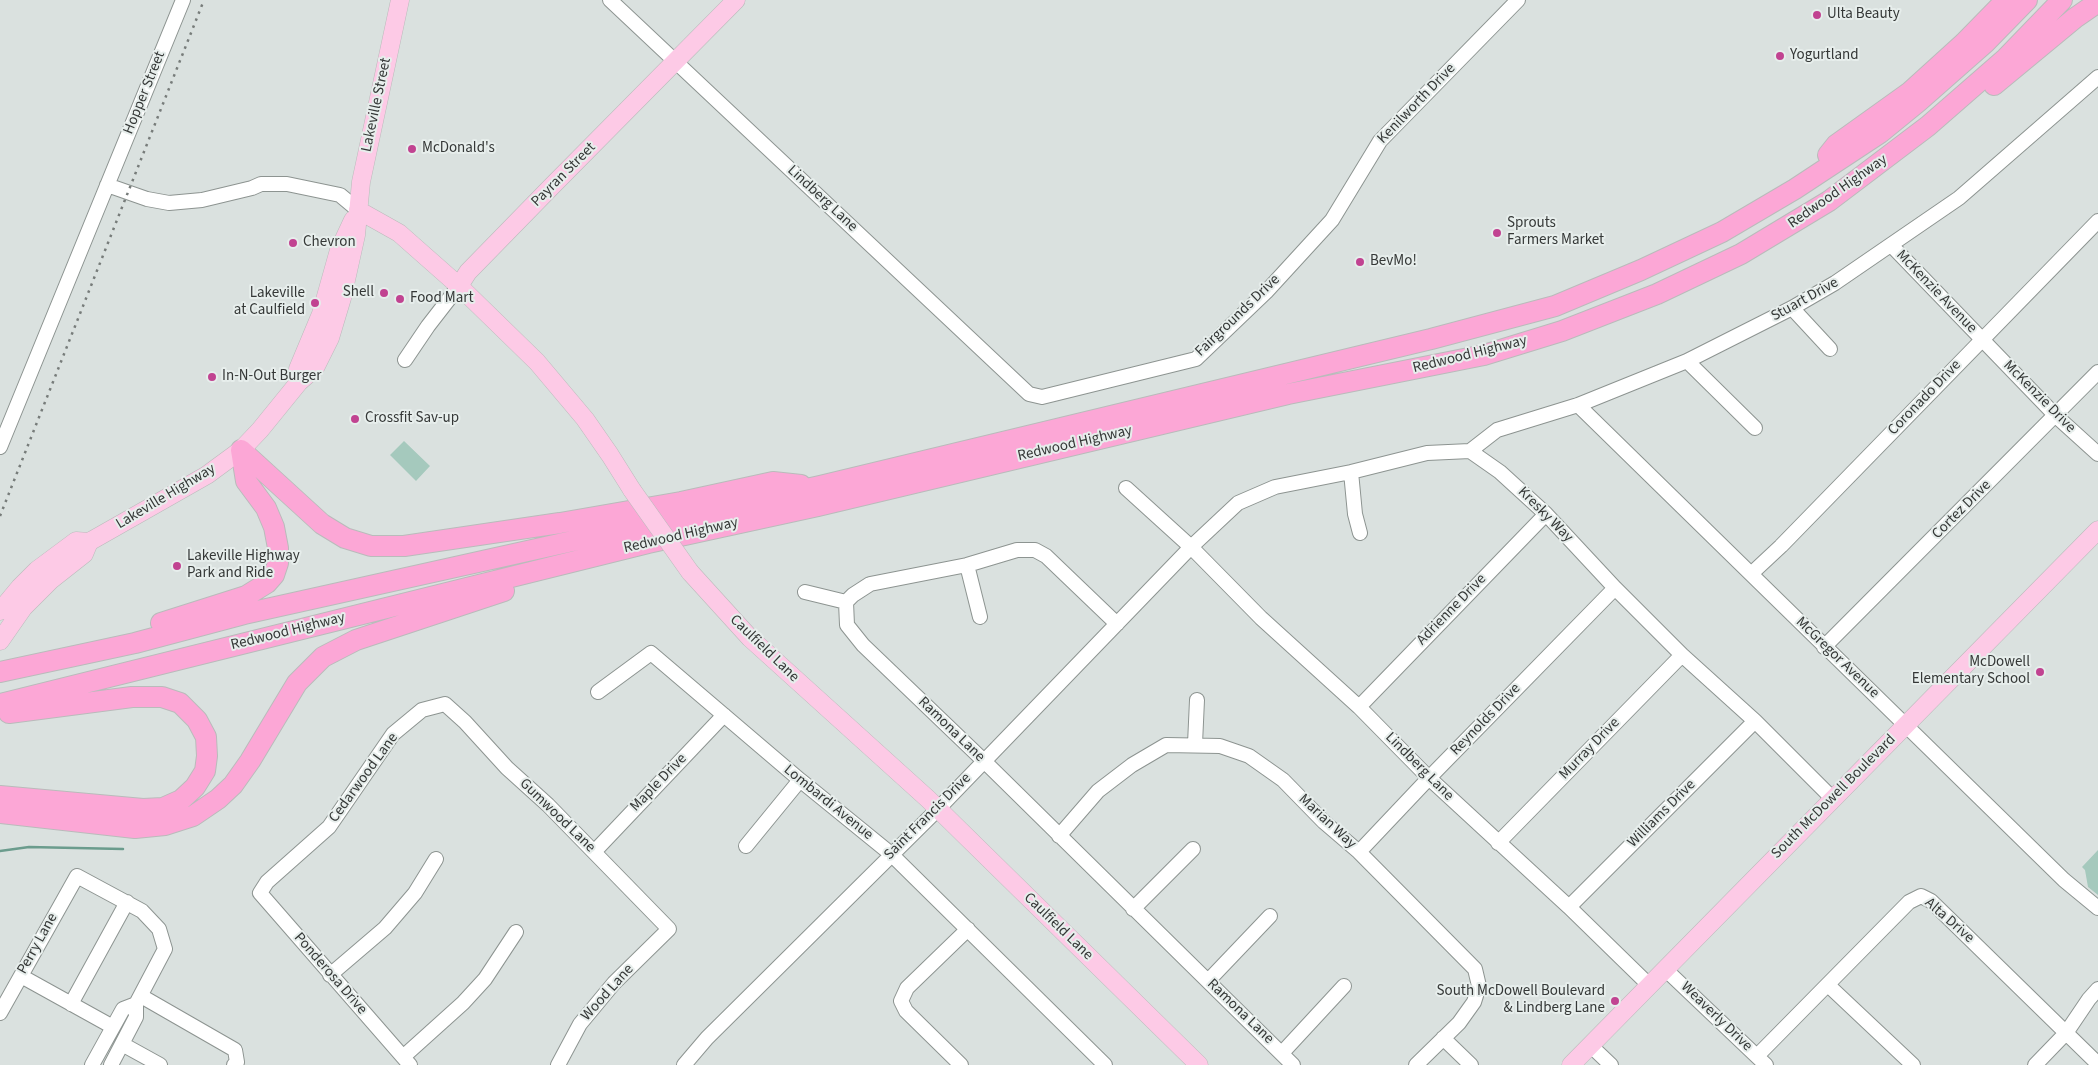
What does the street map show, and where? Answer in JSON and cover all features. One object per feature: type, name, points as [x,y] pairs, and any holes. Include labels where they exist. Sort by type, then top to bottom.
[{"type":"highway","points":[[1806,181],[1836,145],[1910,92],[1964,44],[2006,0]]},
{"type":"highway","name":"Redwood Highway","points":[[4,671],[135,642],[244,614],[820,486],[1431,339],[1555,306],[1641,270],[1722,232],[1806,181],[1880,133],[1918,102],[1985,43],[2027,0]]},
{"type":"highway","name":"Redwood Highway","points":[[1,710],[648,543],[818,506],[1288,394],[1484,355],[1562,331],[1657,294],[1741,254],[1799,221],[1857,182],[1928,126],[2006,58],[2062,0]]},
{"type":"highway","points":[[1857,182],[1873,180],[1916,149],[2075,18],[2098,2]]},
{"type":"highway","points":[[241,450],[322,524],[345,538],[372,546],[404,546],[576,520],[681,502],[773,482],[820,486]]},
{"type":"highway","points":[[4,671],[246,596],[267,583],[274,575],[278,563],[278,548],[274,526],[266,508],[246,481],[241,450]]},
{"type":"highway","points":[[0,813],[135,828],[164,826],[188,818],[210,805],[233,785],[250,761],[297,682],[312,666],[329,653],[356,640],[648,543]]},
{"type":"highway","points":[[0,796],[143,809],[163,808],[181,800],[195,787],[204,771],[208,752],[204,733],[194,716],[180,703],[162,697],[121,698],[1,710]]},
{"type":"main road","name":"Lakeville Street","points":[[241,450],[299,382],[298,369],[321,314],[344,236],[358,210],[361,182],[400,0]]},
{"type":"main road","name":"Payran Street","points":[[459,286],[468,272],[736,0]]},
{"type":"main road","name":"Caulfield Lane","points":[[358,210],[399,233],[459,286],[537,362],[562,390],[610,455],[632,490],[690,572],[750,638],[938,808],[1199,1065]]},
{"type":"main road","name":"Lakeville Highway","points":[[0,610],[20,586],[76,541],[89,542],[207,476],[241,450]]},
{"type":"main road","name":"South McDowell Boulevard","points":[[1571,1065],[2098,530]]},
{"type":"main road","name":"Lakeville Highway","points":[[0,641],[23,608],[51,580],[84,554],[89,542]]},
{"type":"street","name":"Hopper Street","points":[[0,447],[183,0]]},
{"type":"street","name":"Lindberg Lane","points":[[610,0],[1029,394],[1036,396]]},
{"type":"street","name":"Kenilworth Drive","points":[[1332,220],[1380,141],[1518,0]]},
{"type":"street","name":"Stuart Drive","points":[[1470,451],[1497,430],[1578,405],[1687,361],[1792,308],[1835,283],[1959,198],[2098,78]]},
{"type":"street","name":"Caulfield Lane","points":[[107,185],[147,199],[168,203],[202,200],[252,188],[264,193],[278,191],[313,195],[358,210]]},
{"type":"street","name":"Fairgrounds Drive","points":[[1036,396],[1052,395],[1196,359],[1266,292],[1332,220]]},
{"type":"street","name":"Coronado Drive","points":[[1751,574],[1781,546],[2098,221]]},
{"type":"street","name":"McKenzie Avenue","points":[[1891,245],[1982,339]]},
{"type":"street","name":"Payran Street","points":[[405,360],[459,286]]},
{"type":"street","points":[[1792,308],[1830,349]]},
{"type":"street","name":"McKenzie Drive","points":[[1982,339],[2056,416],[2098,454]]},
{"type":"street","points":[[1687,361],[1755,428]]},
{"type":"street","name":"Cortez Drive","points":[[1824,647],[2098,372]]},
{"type":"street","name":"McGregor Avenue","points":[[1578,405],[2064,880],[2098,908]]},
{"type":"street","points":[[1191,547],[1238,503],[1275,487],[1351,472],[1427,453],[1470,451]]},
{"type":"street","name":"Kresky Way","points":[[1470,451],[1500,472],[1546,514],[1615,588],[1682,654],[1755,721],[1832,798]]},
{"type":"street","points":[[1351,472],[1355,514],[1360,534]]},
{"type":"street","name":"Lindberg Lane","points":[[1126,488],[1191,547],[1261,618],[1359,707],[1429,778],[1569,907],[1649,985]]},
{"type":"street","name":"Adrienne Drive","points":[[1359,707],[1546,514]]},
{"type":"street","name":"Saint Francis Drive","points":[[684,1065],[707,1038],[938,808],[1191,547]]},
{"type":"street","points":[[805,592],[846,602],[870,584],[968,565],[1017,550],[1035,550],[1046,556],[1117,624]]},
{"type":"street","points":[[968,565],[980,617]]},
{"type":"street","name":"Reynolds Drive","points":[[1359,852],[1615,588]]},
{"type":"street","name":"Ramona Lane","points":[[846,602],[847,624],[863,645],[1294,1065]]},
{"type":"street","name":"Lombardi Avenue","points":[[598,692],[651,653],[800,780],[891,854],[1105,1065]]},
{"type":"street","name":"Murray Drive","points":[[1498,843],[1682,654]]},
{"type":"street","points":[[1195,744],[1197,700]]},
{"type":"street","name":"Gumwood Lane","points":[[445,704],[465,722],[507,768],[548,805],[669,929]]},
{"type":"street","name":"Cedarwood Lane","points":[[267,882],[329,828],[393,734],[422,710],[445,704]]},
{"type":"street","name":"Maple Drive","points":[[594,852],[724,715]]},
{"type":"street","name":"Williams Drive","points":[[1569,907],[1755,721]]},
{"type":"street","name":"Marian Way","points":[[1059,836],[1098,791],[1132,765],[1166,745],[1195,744],[1220,746],[1248,756],[1283,780],[1324,822],[1359,852],[1475,969],[1479,986],[1474,1002],[1459,1023],[1443,1038]]},
{"type":"street","points":[[746,846],[800,780]]},
{"type":"street","points":[[1133,909],[1193,849]]},
{"type":"street","points":[[330,975],[385,928],[416,892],[436,859]]},
{"type":"street","name":"Perry Lane","points":[[0,1013],[77,876],[127,902]]},
{"type":"street","name":"Ponderosa Drive","points":[[267,882],[260,893],[407,1061]]},
{"type":"street","name":"Alta Drive","points":[[1761,1060],[1828,984],[1909,902],[1921,896],[1931,901],[2098,1064]]},
{"type":"street","points":[[71,1004],[127,902],[142,911],[159,930],[165,949],[138,1000],[136,1017],[111,1065]]},
{"type":"street","points":[[1208,981],[1270,916]]},
{"type":"street","name":"Wood Lane","points":[[558,1065],[580,1024],[614,984],[669,929]]},
{"type":"street","points":[[961,1065],[906,1011],[901,1001],[907,988],[968,929]]},
{"type":"street","points":[[407,1061],[485,979],[516,932]]},
{"type":"street","name":"Weaverly Drive","points":[[1665,969],[1761,1060]]},
{"type":"street","points":[[21,976],[113,1027]]},
{"type":"street","points":[[1828,984],[1913,1065]]},
{"type":"street","points":[[1282,1053],[1344,986]]},
{"type":"street","points":[[2035,1065],[2066,1033],[2098,989]]},
{"type":"street","points":[[92,1065],[123,1009],[138,1000]]},
{"type":"street","points":[[138,1000],[235,1050],[236,1062],[234,1065]]},
{"type":"street","points":[[1416,1065],[1443,1038],[1471,1065]]},
{"type":"street","points":[[122,1044],[160,1065]]},
{"type":"street","points":[[1590,1045],[1610,1065]]},
{"type":"green space","points":[[404,441],[430,466],[416,481],[390,455]]},
{"type":"green space","points":[[2098,850],[2098,895],[2088,887],[2085,870],[2082,867]]},
{"type":"waterway","points":[[0,851],[29,847],[123,849]]},
{"type":"railway","points":[[0,516],[204,0]]},
{"type":"place","name":"Ulta Beauty","points":[[1817,15]]},
{"type":"place","name":"Yogurtland","points":[[1780,56]]},
{"type":"place","name":"McDonald's","points":[[412,149]]},
{"type":"place","name":"Sprouts Farmers Market","points":[[1497,233]]},
{"type":"place","name":"Chevron","points":[[293,243]]},
{"type":"place","name":"BevMo!","points":[[1360,262]]},
{"type":"place","name":"Shell","points":[[384,293]]},
{"type":"place","name":"Food Mart","points":[[400,299]]},
{"type":"place","name":"Lakeville at Caulfield","points":[[315,303]]},
{"type":"place","name":"In-N-Out Burger","points":[[212,377]]},
{"type":"place","name":"Crossfit Sav-up","points":[[355,419]]},
{"type":"place","name":"Lakeville Highway Park and Ride","points":[[177,566]]},
{"type":"place","name":"McDowell Elementary School","points":[[2040,672]]},
{"type":"place","name":"South McDowell Boulevard & Lindberg Lane","points":[[1615,1001]]}]
